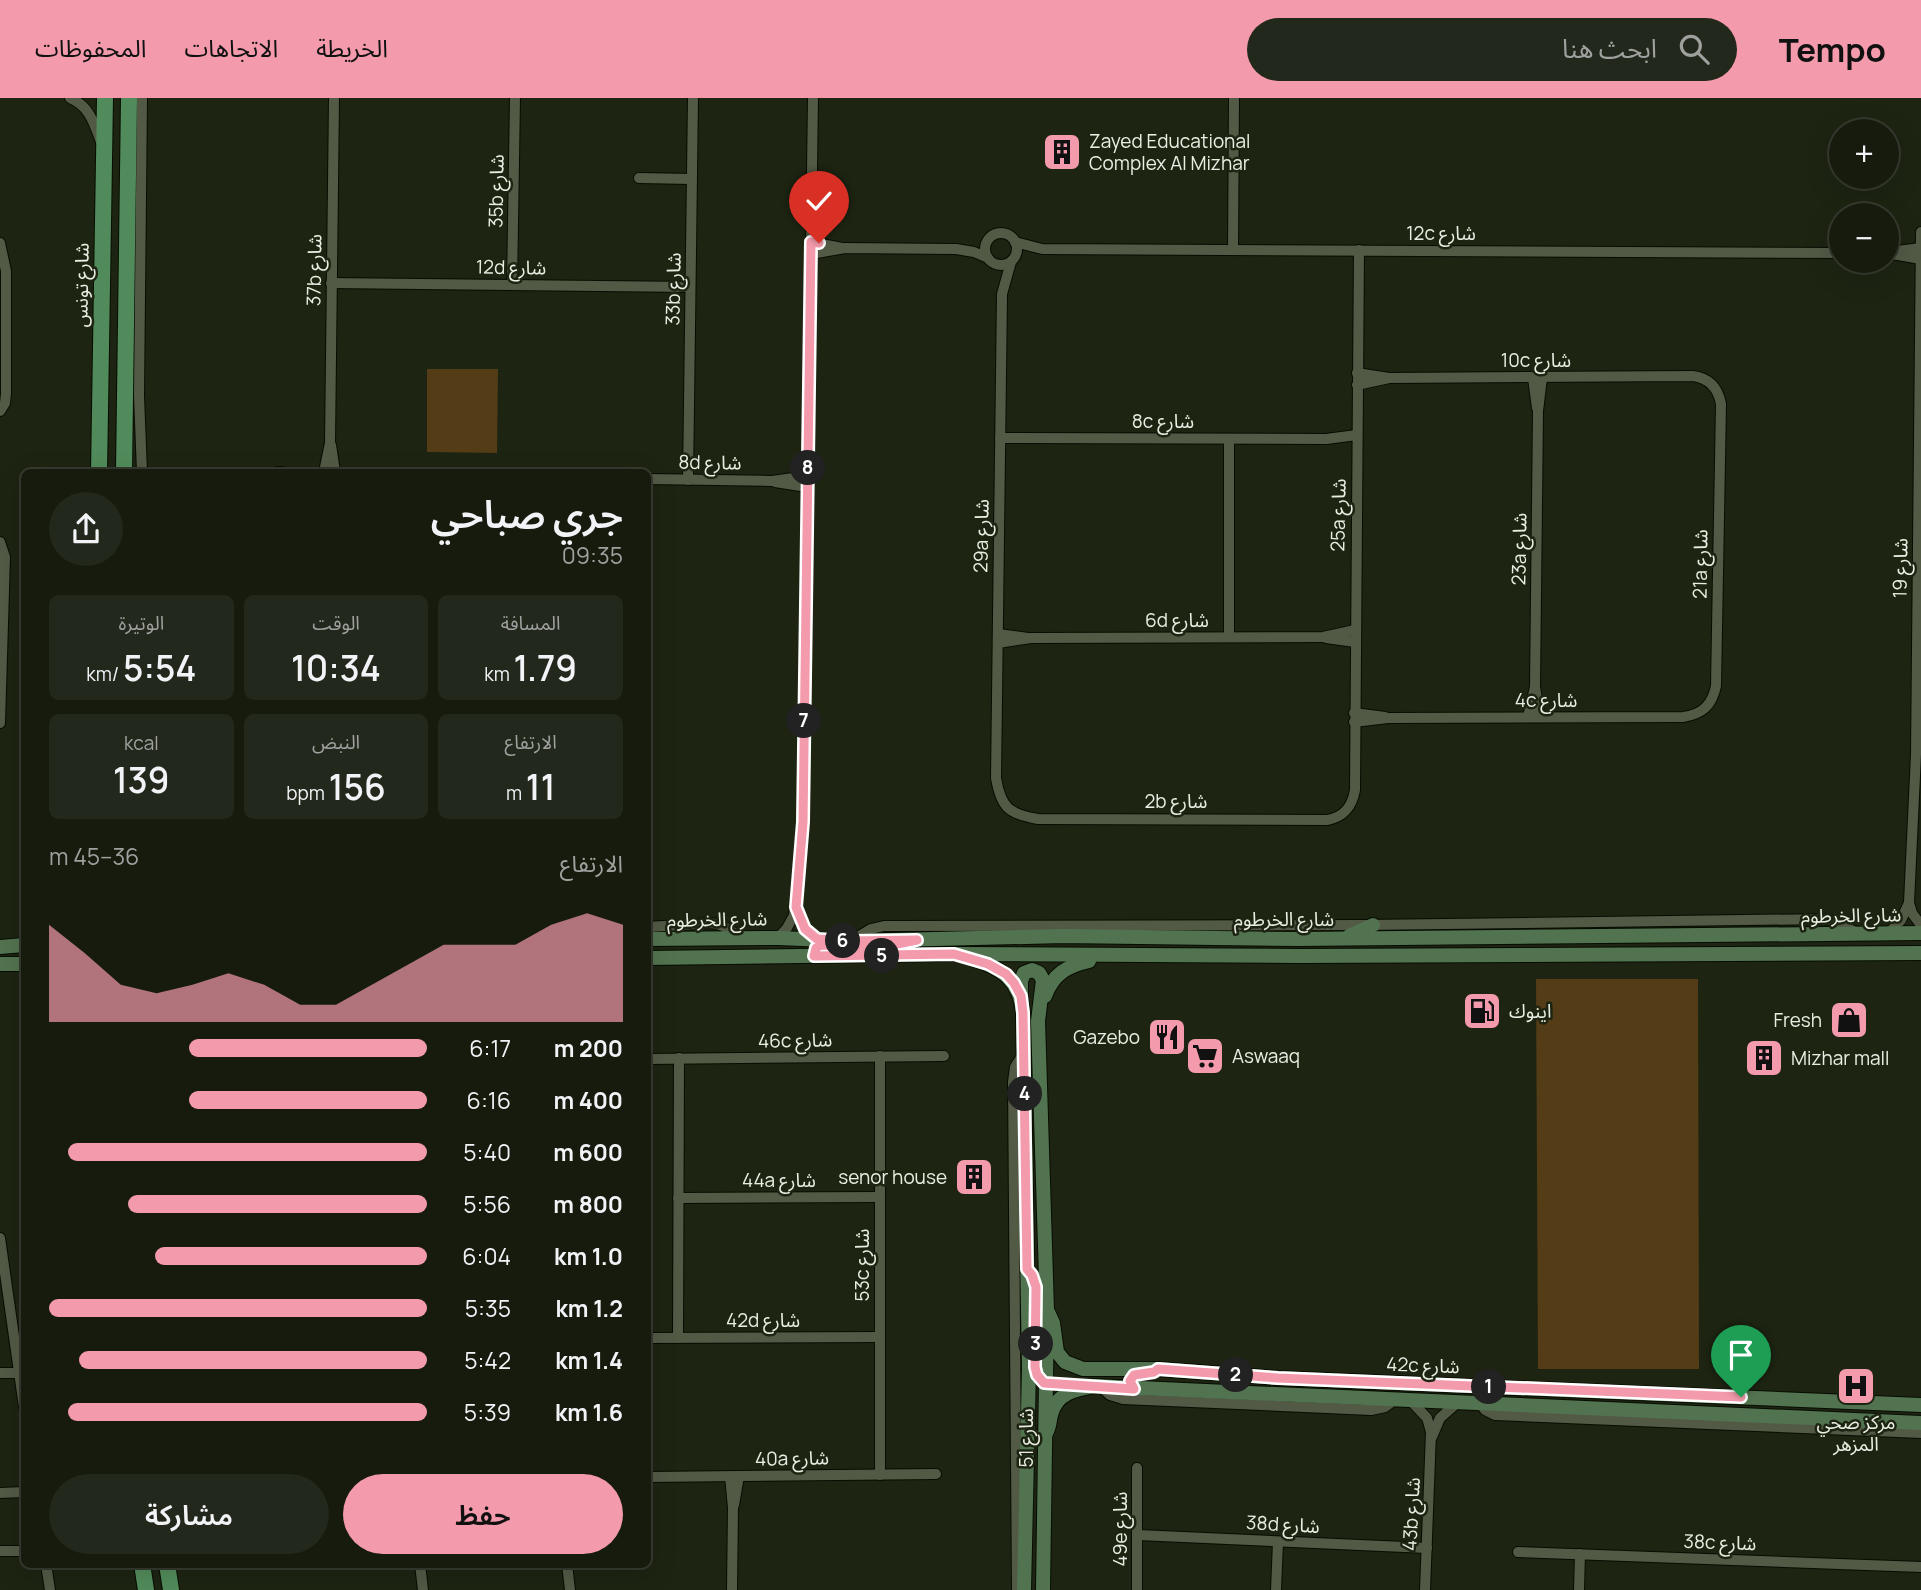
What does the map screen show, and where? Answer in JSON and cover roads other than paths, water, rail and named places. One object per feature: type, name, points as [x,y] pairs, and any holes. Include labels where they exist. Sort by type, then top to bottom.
[{"type":"main road","name":"شارع تونس","points":[[99,469],[105,98]]},
{"type":"main road","points":[[124,469],[130,98]]},
{"type":"main road","points":[[143,1568],[146,1590]]},
{"type":"main road","points":[[168,1568],[171,1590]]},
{"type":"street","points":[[70,98],[82,104],[91,115],[104,152]]},
{"type":"street","points":[[142,98],[139,396],[142,469]]},
{"type":"street","name":"37b شارع","points":[[334,98],[330,443],[334,469]]},
{"type":"street","name":"35b شارع","points":[[512,285],[515,98]]},
{"type":"street","name":"33b شارع","points":[[688,480],[693,98]]},
{"type":"street","points":[[778,938],[791,922],[796,907],[803,822],[813,98]]},
{"type":"street","points":[[1233,250],[1234,98]]},
{"type":"street","points":[[639,178],[692,179]]},
{"type":"street","name":"شارع 19","points":[[1909,903],[1916,754],[1921,232]]},
{"type":"street","points":[[811,248],[956,249],[974,252],[1002,265],[1012,260],[1017,250],[1015,242],[1009,236],[999,233],[988,241],[956,249]]},
{"type":"street","points":[[988,241],[986,249],[991,260]]},
{"type":"street","name":"12c شارع","points":[[1015,242],[1042,248],[1829,253]]},
{"type":"street","points":[[0,243],[5,262],[3,297],[6,398],[0,411]]},
{"type":"street","name":"12c شارع","points":[[1012,260],[1042,248]]},
{"type":"street","points":[[1899,251],[1921,248]]},
{"type":"street","name":"25a شارع","points":[[1338,813],[1348,809],[1355,790],[1359,250]]},
{"type":"street","points":[[1899,255],[1921,259]]},
{"type":"street","name":"29a شارع","points":[[991,260],[1002,294]]},
{"type":"street","name":"29a شارع","points":[[1005,811],[995,799],[1002,294],[1012,260]]},
{"type":"street","name":"12d شارع","points":[[331,283],[690,287]]},
{"type":"street","name":"10c شارع","points":[[1357,379],[1698,376],[1709,386]]},
{"type":"street","name":"23a شارع","points":[[1534,717],[1538,378]]},
{"type":"street","points":[[0,401],[5,384]]},
{"type":"street","name":"21a شارع","points":[[1704,711],[1716,686],[1719,415],[1709,386]]},
{"type":"street","name":"8c شارع","points":[[1000,438],[1357,440]]},
{"type":"street","points":[[1229,439],[1229,637]]},
{"type":"street","name":"37b شارع","points":[[325,469],[330,443]]},
{"type":"street","name":"8d شارع","points":[[651,479],[808,482]]},
{"type":"street","points":[[0,542],[5,557],[0,723]]},
{"type":"street","points":[[0,558],[4,575]]},
{"type":"street","name":"6d شارع","points":[[998,639],[1355,636]]},
{"type":"street","name":"4c شارع","points":[[1354,718],[1683,717],[1704,711]]},
{"type":"street","name":"2b شارع","points":[[1005,811],[1017,821],[1327,820],[1338,813]]},
{"type":"street","points":[[1909,903],[1912,913],[1921,925]]},
{"type":"street","points":[[1888,934],[1901,920],[1909,903]]},
{"type":"street","points":[[796,907],[800,922],[817,939]]},
{"type":"street","points":[[851,941],[871,929],[884,926],[1373,925],[1827,919],[1863,935]]},
{"type":"street","points":[[651,927],[712,923],[723,926],[742,938]]},
{"type":"street","points":[[1344,938],[1373,925]]},
{"type":"street","name":"شارع الخرطوم","points":[[651,939],[778,938],[851,941],[1064,936],[1298,939],[1921,933]]},
{"type":"street","points":[[1298,939],[1298,956]]},
{"type":"street","points":[[814,956],[816,948],[821,945],[877,948],[917,940]]},
{"type":"street","points":[[0,947],[21,945]]},
{"type":"street","name":"شارع الخرطوم","points":[[651,958],[954,954],[1298,956],[1921,953]]},
{"type":"street","points":[[954,954],[982,961],[1006,974],[1021,996]]},
{"type":"street","name":"شارع 51","points":[[1043,1590],[1047,1310],[1038,1021],[1049,987],[1059,973],[1071,965],[1114,956]]},
{"type":"street","points":[[0,964],[21,964]]},
{"type":"street","points":[[1021,996],[1024,973],[1032,970],[1039,973],[1043,980],[1038,1021]]},
{"type":"street","name":"شارع 51","points":[[1021,996],[1025,1051],[1029,1369],[1024,1590]]},
{"type":"street","points":[[1017,1590],[1013,1082],[1015,1068],[1025,1051]]},
{"type":"street","name":"53c شارع","points":[[880,1056],[880,1475]]},
{"type":"street","name":"46c شارع","points":[[651,1059],[944,1056]]},
{"type":"street","points":[[678,1338],[679,1058]]},
{"type":"street","name":"44a شارع","points":[[678,1198],[880,1197]]},
{"type":"street","points":[[0,1238],[21,1382]]},
{"type":"street","points":[[1027,1269],[1036,1287],[1036,1371],[1039,1379],[1047,1383],[1098,1387],[1123,1399],[1371,1410],[1381,1409],[1393,1401]]},
{"type":"street","name":"42c شارع","points":[[1047,1310],[1053,1323],[1057,1352],[1070,1365],[1083,1368],[1158,1369],[1289,1379],[1921,1405]]},
{"type":"street","name":"42d شارع","points":[[651,1338],[880,1336]]},
{"type":"street","points":[[1134,1389],[1130,1381],[1134,1375],[1158,1369]]},
{"type":"street","points":[[0,1373],[20,1373]]},
{"type":"street","name":"42c شارع","points":[[1044,1436],[1049,1430],[1057,1401],[1070,1391],[1098,1387],[1921,1423]]},
{"type":"street","name":"43b شارع","points":[[1412,1402],[1427,1418],[1431,1440],[1425,1590]]},
{"type":"street","name":"43b شارع","points":[[1431,1440],[1440,1418],[1457,1404]]},
{"type":"street","points":[[1481,1404],[1485,1410],[1495,1415],[1921,1433]]},
{"type":"street","name":"49e شارع","points":[[1137,1468],[1137,1590]]},
{"type":"street","name":"40a شارع","points":[[651,1477],[936,1474]]},
{"type":"street","points":[[732,1590],[734,1476]]},
{"type":"street","points":[[0,1493],[21,1492]]},
{"type":"street","name":"38d شارع","points":[[1138,1535],[1427,1548]]},
{"type":"street","points":[[1276,1590],[1278,1542]]},
{"type":"street","points":[[0,1551],[21,1551]]},
{"type":"street","name":"38c شارع","points":[[1518,1552],[1921,1567]]},
{"type":"street","points":[[1579,1590],[1580,1555]]},
{"type":"street","points":[[47,1568],[50,1590]]},
{"type":"street","points":[[420,1568],[423,1590]]},
{"type":"street","points":[[567,1568],[570,1590]]},
{"type":"place","name":"Zayed Educational Complex Al Mizhar","points":[[1062,152]]},
{"type":"place","name":"اينوك","points":[[1482,1011]]},
{"type":"place","name":"Fresh","points":[[1849,1020]]},
{"type":"place","name":"Gazebo","points":[[1167,1037]]},
{"type":"place","name":"Aswaaq","points":[[1205,1056]]},
{"type":"place","name":"Mizhar mall","points":[[1764,1058]]},
{"type":"place","name":"senor house","points":[[974,1177]]},
{"type":"place","name":"مركز صحي المزهر","points":[[1856,1386]]}]
